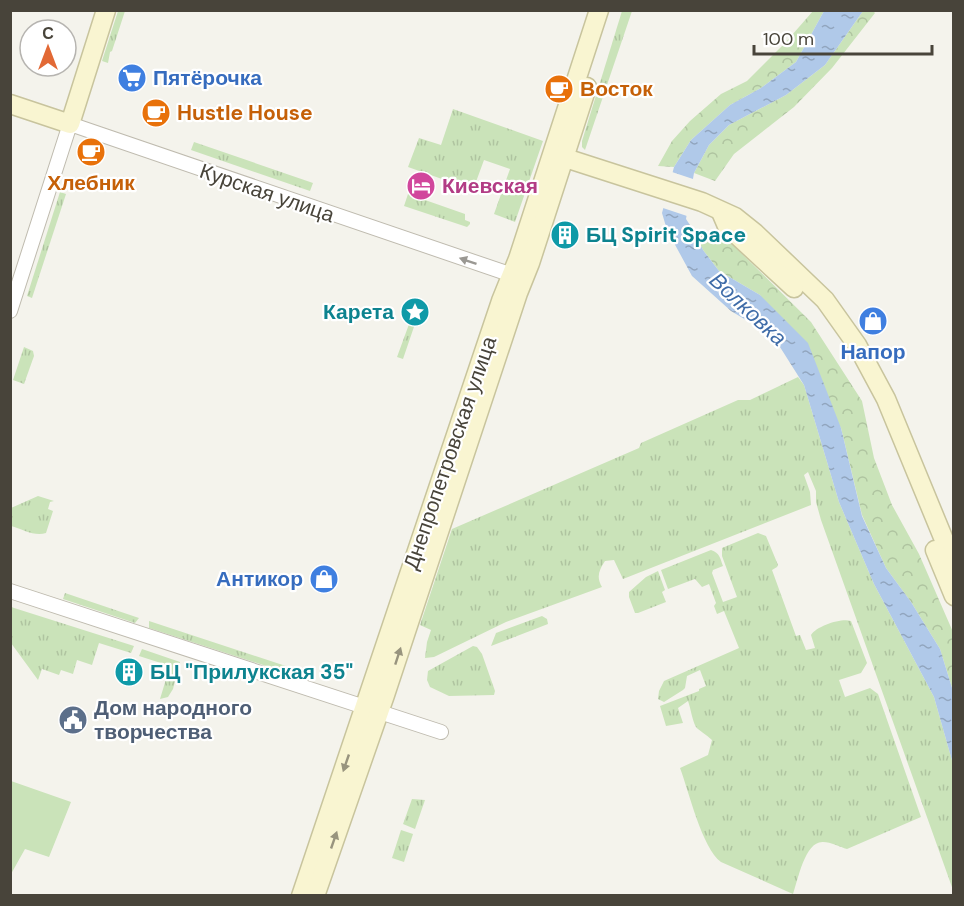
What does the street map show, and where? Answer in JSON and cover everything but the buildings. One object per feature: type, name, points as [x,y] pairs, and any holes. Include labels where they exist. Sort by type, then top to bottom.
[{"type":"main road","points":[[70,124],[106,10]]},
{"type":"main road","name":"Днепропетровская улица","points":[[559,156],[599,10]]},
{"type":"main road","name":"Днепропетровская улица","points":[[315,896],[372,710],[559,156],[611,10]]},
{"type":"main road","name":"Курская улица","points":[[10,104],[70,124]]},
{"type":"main road","points":[[559,156],[702,202],[735,217],[825,300],[846,328],[886,399],[954,564]]},
{"type":"main road","points":[[721,212],[727,226],[816,309],[851,358],[876,404],[954,596]]},
{"type":"main road","name":"Днепропетровская улица","points":[[301,896],[372,710]]},
{"type":"street","name":"Курская улица","points":[[70,124],[518,277]]},
{"type":"street","points":[[10,311],[70,124]]},
{"type":"street","points":[[10,591],[441,732]]},
{"type":"green space","points":[[118,11],[125,11],[108,63],[102,61]]},
{"type":"green space","points":[[622,11],[632,11],[585,150],[582,147],[582,141]]},
{"type":"green space","points":[[813,11],[824,11],[796,62],[761,88],[730,105],[691,140],[674,167],[658,166],[672,141],[690,121],[721,94],[747,81]]},
{"type":"green space","points":[[863,11],[875,13],[832,68],[794,107],[734,154],[715,181],[694,173],[709,145],[729,125],[786,95],[825,65]]},
{"type":"green space","points":[[453,109],[543,141],[515,222],[494,214],[510,169],[484,160],[473,190],[408,167],[419,138],[441,145]]},
{"type":"green space","points":[[194,142],[313,183],[310,191],[191,150]]},
{"type":"green space","points":[[60,192],[66,194],[32,298],[27,296]]},
{"type":"green space","points":[[408,194],[465,214],[465,220],[470,224],[467,227],[404,206]]},
{"type":"green space","points":[[694,231],[730,242],[811,322],[862,401],[874,458],[892,505],[919,554],[953,632],[953,691],[940,649],[911,602],[886,568],[862,515],[841,428],[760,295],[719,271],[703,250]]},
{"type":"green space","points":[[405,305],[428,314],[426,320],[417,318],[403,359],[397,357],[412,316],[402,312]]},
{"type":"green space","points":[[24,347],[33,351],[34,356],[24,384],[13,380]]},
{"type":"green space","points":[[798,377],[804,385],[839,502],[874,584],[934,697],[953,764],[953,890],[821,520],[816,502],[816,491],[808,472],[804,475],[810,492],[811,505],[623,579],[614,560],[605,561],[599,574],[602,587],[506,622],[434,657],[425,658],[431,630],[420,625],[452,529],[639,448],[641,443],[738,400],[750,400]]},
{"type":"green space","points":[[38,496],[54,501],[50,502],[48,509],[53,511],[46,533],[33,533],[11,526],[11,508]]},
{"type":"green space","points":[[758,533],[766,536],[778,565],[772,570],[796,636],[800,635],[806,650],[815,648],[811,635],[818,629],[836,622],[851,621],[867,663],[861,673],[839,680],[845,697],[870,688],[878,694],[921,817],[847,849],[826,842],[817,843],[811,848],[803,862],[793,894],[721,862],[714,855],[702,832],[680,768],[708,755],[712,740],[696,727],[688,701],[678,708],[683,723],[666,726],[660,706],[706,686],[700,670],[687,676],[683,690],[664,702],[658,699],[664,681],[739,648],[724,611],[717,614],[714,606],[716,603],[709,584],[702,587],[695,579],[668,589],[661,570],[711,550],[714,551],[718,554],[723,566],[713,570],[712,573],[723,602],[737,597],[722,556],[722,548]]},
{"type":"green space","points":[[658,571],[665,590],[662,592],[666,602],[635,613],[629,592],[646,577]]},
{"type":"green space","points":[[65,593],[139,618],[135,623],[63,599]]},
{"type":"green space","points":[[11,607],[134,646],[131,653],[99,643],[92,665],[77,660],[73,674],[61,670],[59,675],[42,669],[38,680],[11,643]]},
{"type":"green space","points":[[542,616],[547,619],[548,624],[491,646],[496,633]]},
{"type":"green space","points":[[149,621],[307,673],[306,679],[149,628]]},
{"type":"green space","points":[[473,646],[477,647],[482,654],[495,691],[494,695],[449,696],[430,687],[427,680],[428,671]]},
{"type":"green space","points":[[142,649],[180,662],[173,689],[168,697],[160,699],[170,666],[139,656]]},
{"type":"green space","points":[[11,781],[71,802],[49,857],[25,849],[11,874]]},
{"type":"green space","points":[[412,799],[425,800],[415,829],[403,824]]},
{"type":"green space","points":[[401,830],[413,834],[404,862],[392,858]]},
{"type":"water","name":"Волковка","points":[[824,11],[863,11],[825,65],[786,95],[729,125],[709,145],[694,173],[686,219],[703,250],[719,271],[760,295],[808,343],[841,428],[862,516],[886,568],[911,602],[940,649],[953,691],[953,764],[934,697],[874,584],[839,502],[804,385],[773,336],[731,311],[692,276],[667,230],[662,213],[674,167],[691,140],[730,105],[761,88],[796,62]]},
{"type":"pier","points":[[669,171],[696,180],[690,217],[660,207]]},
{"type":"place","name":"Пятёрочка","points":[[132,78]]},
{"type":"place","name":"Восток","points":[[559,89]]},
{"type":"place","name":"Hustle House","points":[[156,113]]},
{"type":"place","name":"Хлебник","points":[[91,152]]},
{"type":"place","name":"Киевская","points":[[421,186]]},
{"type":"place","name":"БЦ Spirit Space","points":[[565,235]]},
{"type":"place","name":"Карета","points":[[415,312]]},
{"type":"place","name":"Напор","points":[[873,321]]},
{"type":"place","name":"Антикор","points":[[324,579]]},
{"type":"place","name":"БЦ \"Прилукская 35\"","points":[[129,672]]},
{"type":"place","name":"Дом народного творчества","points":[[73,720]]}]
